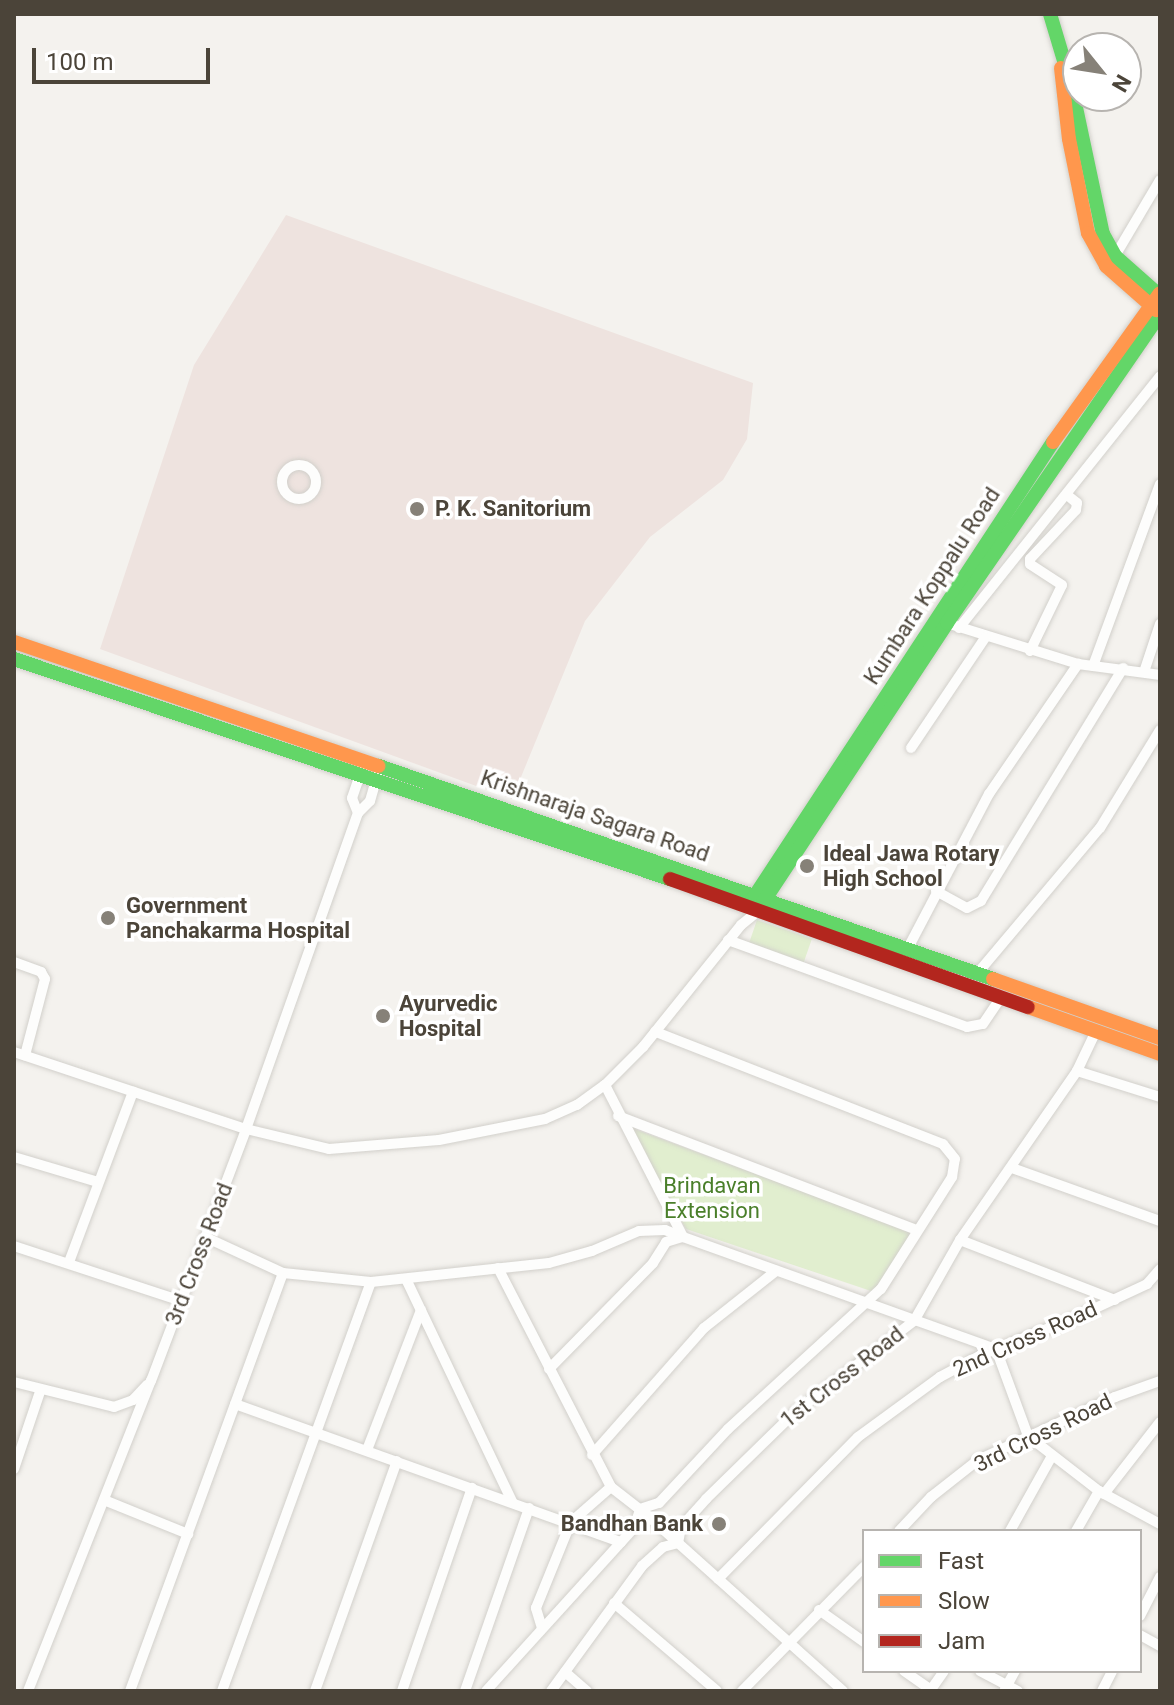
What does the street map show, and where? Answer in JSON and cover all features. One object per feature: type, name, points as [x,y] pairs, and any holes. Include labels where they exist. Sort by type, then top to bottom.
[{"type":"main road","points":[[1050,14],[1061,60],[1071,84],[1096,216],[1115,256],[1158,303]]},
{"type":"main road","points":[[1061,60],[1063,99],[1088,233],[1106,266],[1158,303]]},
{"type":"main road","name":"Kumbara Koppalu Road","points":[[757,903],[1158,303]]},
{"type":"main road","name":"Krishnaraja Sagara Road","points":[[14,642],[757,903],[1000,999],[1160,1054]]},
{"type":"main road","name":"Krishnaraja Sagara Road","points":[[14,659],[369,767],[376,781],[907,950],[1160,1038]]},
{"type":"street","points":[[1115,256],[1160,180]]},
{"type":"street","points":[[1160,376],[1067,495],[990,585],[947,623],[985,638],[1078,664],[1160,675]]},
{"type":"street","points":[[1093,666],[1160,484]]},
{"type":"street","points":[[1030,651],[1062,585],[1030,564],[1030,559],[1076,510],[1077,503],[1067,495]]},
{"type":"street","points":[[1144,672],[1160,624]]},
{"type":"street","points":[[911,748],[985,638]]},
{"type":"street","points":[[907,950],[989,794],[1078,664]]},
{"type":"street","points":[[936,891],[967,908],[977,906],[1035,817],[1123,668]]},
{"type":"street","points":[[976,975],[1100,828],[1160,730]]},
{"type":"street","name":"3rd Cross Road","points":[[358,813],[352,798],[369,767]]},
{"type":"street","name":"3rd Cross Road","points":[[28,1691],[151,1381],[246,1129],[358,813],[370,801],[376,781]]},
{"type":"street","points":[[14,962],[41,972],[45,979],[19,1054],[246,1129],[329,1149],[403,1145],[545,1119],[577,1105],[605,1085],[655,1032],[757,903]]},
{"type":"street","points":[[728,940],[967,1027],[983,1024],[1000,999]]},
{"type":"street","name":"1st Cross Road","points":[[676,1540],[686,1519],[774,1430],[910,1320],[960,1240],[1077,1071],[1096,1031]]},
{"type":"street","points":[[486,1691],[621,1542],[644,1512],[659,1503],[728,1429],[868,1305],[952,1177],[955,1159],[943,1144],[655,1032]]},
{"type":"street","points":[[1077,1071],[1160,1097]]},
{"type":"street","points":[[605,1085],[618,1116],[683,1237]]},
{"type":"street","points":[[69,1262],[133,1092]]},
{"type":"street","points":[[618,1116],[917,1230]]},
{"type":"street","points":[[14,1157],[98,1182]]},
{"type":"street","points":[[1012,1168],[1160,1221]]},
{"type":"street","points":[[205,1237],[283,1273],[371,1282],[498,1268],[578,1255],[639,1231],[665,1230],[996,1349],[1028,1436],[1101,1492],[1160,1524]]},
{"type":"street","points":[[549,1369],[653,1263],[666,1242],[683,1237]]},
{"type":"street","points":[[960,1240],[1115,1300]]},
{"type":"street","points":[[14,1246],[181,1301]]},
{"type":"street","points":[[498,1268],[611,1487],[676,1540],[787,1644],[843,1691]]},
{"type":"street","name":"2nd Cross Road","points":[[718,1579],[858,1437],[940,1377],[996,1349],[1115,1300],[1147,1284],[1160,1269]]},
{"type":"street","points":[[592,1455],[704,1328],[776,1271]]},
{"type":"street","points":[[130,1691],[283,1273]]},
{"type":"street","points":[[406,1279],[513,1503]]},
{"type":"street","points":[[222,1691],[371,1282]]},
{"type":"street","points":[[367,1450],[421,1310]]},
{"type":"street","points":[[14,1382],[114,1407],[133,1400],[151,1381]]},
{"type":"street","name":"3rd Cross Road","points":[[901,1529],[931,1497],[978,1460],[1160,1381]]},
{"type":"street","points":[[15,1464],[41,1389]]},
{"type":"street","points":[[235,1404],[621,1542]]},
{"type":"street","points":[[1077,1529],[1101,1492],[1160,1422]]},
{"type":"street","points":[[1011,1529],[1052,1456]]},
{"type":"street","points":[[315,1691],[397,1461]]},
{"type":"street","points":[[542,1628],[536,1608],[571,1522],[611,1487]]},
{"type":"street","points":[[402,1691],[472,1488]]},
{"type":"street","points":[[104,1500],[188,1534]]},
{"type":"street","points":[[465,1691],[529,1508]]},
{"type":"street","points":[[551,1691],[642,1566],[676,1540]]},
{"type":"street","points":[[742,1691],[862,1569]]},
{"type":"street","points":[[1142,1612],[1160,1577]]},
{"type":"street","points":[[853,1578],[862,1585]]},
{"type":"street","points":[[614,1603],[717,1691]]},
{"type":"street","points":[[819,1610],[862,1641]]},
{"type":"street","points":[[1142,1636],[1160,1646]]},
{"type":"street","points":[[565,1672],[587,1691]]},
{"type":"street","points":[[907,1673],[930,1690],[943,1673]]},
{"type":"street","points":[[983,1673],[1006,1688],[1018,1691]]},
{"type":"street","points":[[1102,1691],[1111,1673]]},
{"type":"shaded area","name":"P. K. Sanitorium","points":[[286,215],[753,383],[747,439],[723,480],[650,537],[585,621],[512,799],[100,649],[194,365]]},
{"type":"green space","points":[[757,920],[812,939],[803,965],[748,946]]},
{"type":"green space","name":"Brindavan Extension","points":[[629,1127],[913,1232],[874,1292],[686,1229]]},
{"type":"traffic: fast","points":[[1050,14],[1071,84],[1103,234],[1115,256],[1160,296]]},
{"type":"traffic: fast","points":[[762,904],[947,623],[1160,314]]},
{"type":"traffic: fast","points":[[752,900],[1053,442]]},
{"type":"traffic: fast","points":[[14,659],[670,879]]},
{"type":"traffic: fast","points":[[379,766],[993,979]]},
{"type":"traffic: slow","points":[[1061,68],[1069,139],[1088,233],[1106,266],[1156,310]]},
{"type":"traffic: slow","points":[[1053,442],[1160,293]]},
{"type":"traffic: slow","points":[[14,642],[379,766]]},
{"type":"traffic: slow","points":[[993,979],[1160,1038]]},
{"type":"traffic: slow","points":[[1028,1007],[1160,1054]]},
{"type":"traffic: jam","points":[[670,879],[1028,1007]]},
{"type":"place","name":"P. K. Sanitorium","points":[[417,509]]},
{"type":"place","name":"Ideal Jawa Rotary High School","points":[[807,866]]},
{"type":"place","name":"Government Panchakarma Hospital","points":[[108,918]]},
{"type":"place","name":"Ayurvedic Hospital","points":[[383,1016]]},
{"type":"place","name":"Bandhan Bank","points":[[719,1524]]}]
